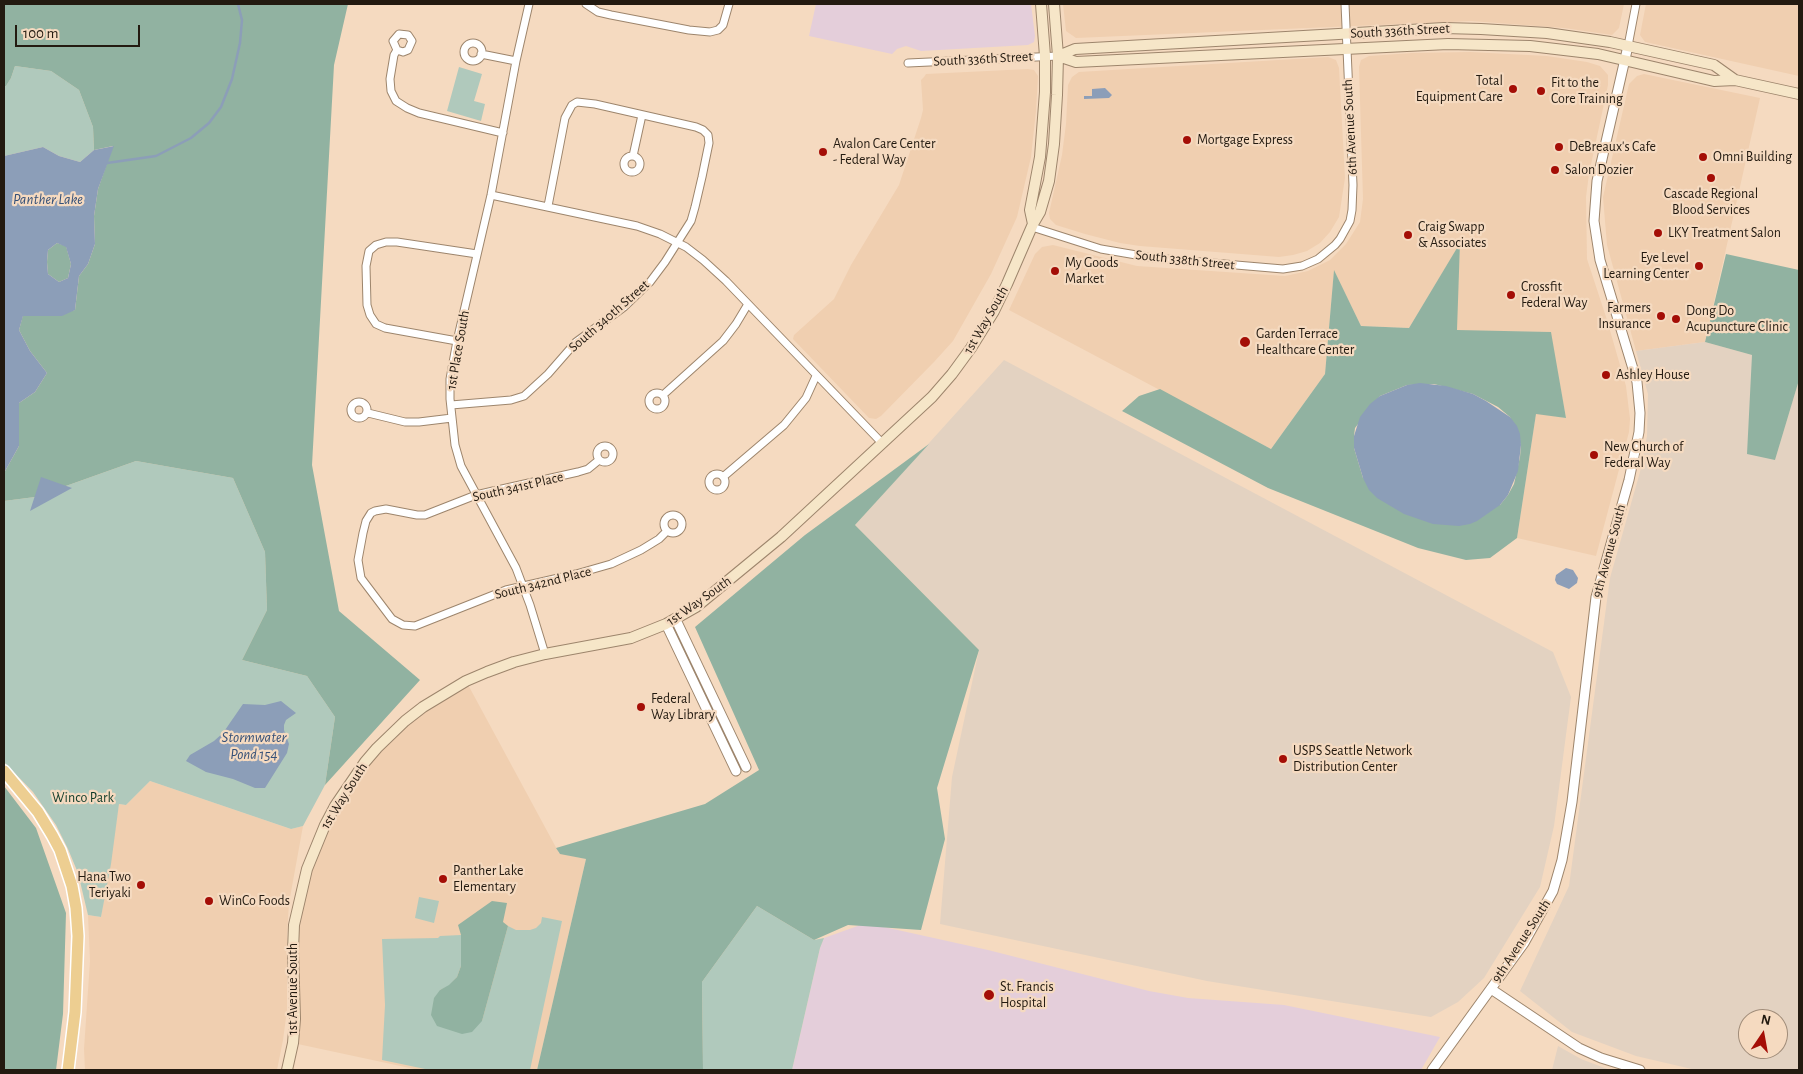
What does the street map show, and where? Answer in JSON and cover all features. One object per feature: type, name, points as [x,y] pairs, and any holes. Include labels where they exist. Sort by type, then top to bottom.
[{"type":"main road","name":"1st Way South","points":[[1032,226],[1030,210],[1040,157],[1045,92],[1045,56],[1041,4]]},
{"type":"main road","name":"1st Way South","points":[[297,907],[311,856],[325,825],[351,782],[377,748],[405,720],[450,690],[487,672],[514,662],[544,654],[631,638],[671,622],[724,585],[781,537],[932,397],[952,374],[994,311],[1040,212],[1052,166],[1057,94],[1058,56],[1054,4]]},
{"type":"main road","name":"South 336th Street","points":[[1058,56],[1075,49],[1444,28],[1481,28],[1547,33],[1628,46],[1714,65],[1735,80]]},
{"type":"main road","name":"South 336th Street","points":[[1058,56],[1076,62],[1347,48],[1496,44],[1573,50],[1714,81],[1735,80],[1799,94]]},
{"type":"main road","points":[[4,771],[38,812],[52,835],[60,850],[72,886],[78,936],[75,1012],[70,1069]]},
{"type":"main road","name":"1st Avenue South","points":[[287,1070],[296,1019],[293,951],[297,907]]},
{"type":"street","name":"1st Place South","points":[[529,4],[516,61],[491,195],[450,379],[452,418],[457,456],[476,496],[508,552],[523,586],[544,654]]},
{"type":"street","points":[[586,4],[605,14],[706,32],[719,29],[724,22],[729,4]]},
{"type":"street","name":"6th Avenue South","points":[[1335,245],[1345,231],[1352,210],[1353,186],[1345,4]]},
{"type":"street","name":"9th Avenue South","points":[[1432,1070],[1524,943],[1553,892],[1562,860],[1572,802],[1596,597],[1638,441],[1640,412],[1637,382],[1600,260],[1594,221],[1597,181],[1636,4]]},
{"type":"street","points":[[396,50],[390,79],[391,91],[396,101],[406,108],[420,113],[503,133]]},
{"type":"street","points":[[481,54],[516,61]]},
{"type":"street","name":"South 336th Street","points":[[908,63],[1058,56]]},
{"type":"street","points":[[548,206],[565,118],[572,105],[577,102],[642,115],[633,156]]},
{"type":"street","name":"South 340th Street","points":[[451,405],[511,400],[530,392],[576,342],[624,307],[657,274],[691,221],[696,207],[709,143],[708,135],[696,126],[642,115]]},
{"type":"street","points":[[491,195],[637,226],[677,242],[703,260],[748,304],[882,443]]},
{"type":"street","name":"South 338th Street","points":[[1032,226],[1084,244],[1124,254],[1182,261],[1283,269],[1311,263],[1335,245]]},
{"type":"street","points":[[457,341],[385,328],[376,324],[370,315],[367,304],[366,266],[369,251],[376,244],[397,242],[477,254]]},
{"type":"street","points":[[663,395],[723,341],[748,304]]},
{"type":"street","points":[[723,477],[784,425],[806,398],[816,376]]},
{"type":"street","points":[[368,413],[405,422],[452,418]]},
{"type":"street","name":"South 341st Place","points":[[369,591],[361,578],[358,567],[363,533],[366,521],[371,513],[380,509],[386,509],[425,515],[476,496],[588,469],[599,460]]},
{"type":"street","name":"South 342nd Place","points":[[369,591],[392,619],[400,624],[410,626],[424,623],[506,590],[612,564],[651,544],[667,531]]},
{"type":"street","points":[[671,622],[746,767]]},
{"type":"street","points":[[671,622],[736,771]]},
{"type":"street","points":[[1491,988],[1579,1048],[1601,1058],[1640,1070]]},
{"type":"shaded area","points":[[816,4],[1031,4],[1035,36],[1034,42],[1028,45],[921,51],[906,46],[897,49],[892,54],[809,36]]},
{"type":"shaded area","points":[[1063,4],[1624,4],[1619,28],[1612,35],[1564,28],[1471,21],[1076,38],[1066,31]]},
{"type":"shaded area","points":[[1646,4],[1799,4],[1799,76],[1645,42],[1640,35]]},
{"type":"shaded area","points":[[1470,52],[1547,56],[1587,62],[1600,66],[1608,75],[1608,85],[1586,197],[1587,259],[1626,386],[1630,419],[1629,432],[1596,556],[1517,538],[1536,413],[1566,418],[1550,332],[1456,331],[1460,244],[1409,328],[1361,326],[1334,271],[1325,374],[1271,449],[1009,310],[1035,254],[1042,247],[1053,245],[1137,266],[1285,276],[1308,271],[1330,260],[1346,244],[1360,222],[1363,199],[1359,67],[1361,60],[1369,56]]},
{"type":"shaded area","points":[[1328,57],[1336,60],[1339,68],[1345,178],[1339,217],[1330,232],[1320,243],[1307,251],[1279,257],[1140,246],[1085,234],[1056,225],[1050,219],[1049,213],[1062,155],[1068,85],[1072,77],[1079,72]]},
{"type":"shaded area","points":[[1034,70],[1038,76],[1036,111],[1031,157],[1017,217],[991,274],[953,341],[881,416],[876,419],[869,418],[793,339],[794,335],[834,299],[851,265],[899,185],[923,110],[921,80],[926,74]]},
{"type":"shaded area","points":[[1644,74],[1760,98],[1705,342],[1636,351],[1607,245],[1603,197],[1629,84],[1637,76]]},
{"type":"shaded area","points":[[1705,342],[1752,355],[1775,460],[1799,380],[1799,1070],[1696,1070],[1636,1056],[1572,1032],[1520,991],[1569,886],[1610,578],[1640,472],[1647,436],[1648,394],[1636,351]]},
{"type":"shaded area","name":"USPS Seattle Network Distribution Center","points":[[1004,360],[1553,652],[1571,697],[1554,826],[1540,887],[1484,978],[1458,1002],[1431,1017],[1207,981],[940,924],[952,777],[979,650],[855,525]]},
{"type":"shaded area","name":"Panther Lake Elementary","points":[[466,681],[559,853],[586,859],[537,1070],[419,1070],[293,1043],[294,925],[325,825],[391,734]]},
{"type":"shaded area","points":[[150,781],[291,829],[303,826],[289,903],[287,1010],[277,1070],[85,1070],[84,1049],[90,961],[88,915],[101,917],[119,804],[126,805]]},
{"type":"shaded area","name":"St. Francis Hospital","points":[[866,923],[988,950],[1149,991],[1188,998],[1284,1005],[1440,1037],[1421,1070],[792,1070],[820,948],[824,938]]},
{"type":"shaded area","points":[[1558,1046],[1581,1059],[1610,1070],[1552,1070]]},
{"type":"green space","points":[[4,4],[348,4],[334,65],[312,465],[339,611],[420,680],[325,785],[335,717],[307,676],[242,660],[267,610],[265,552],[233,478],[136,461],[35,497],[4,501],[4,473],[19,446],[19,403],[35,392],[47,373],[30,351],[19,330],[23,315],[37,316],[75,310],[79,276],[88,264],[95,244],[94,216],[98,189],[113,146],[94,150],[93,127],[79,90],[51,71],[15,66],[11,78],[6,86],[4,86]]},
{"type":"green space","points":[[15,66],[51,71],[79,90],[93,127],[94,150],[80,162],[59,156],[43,147],[4,156],[4,86],[6,86],[11,78]]},
{"type":"green space","points":[[459,67],[482,74],[474,101],[485,104],[481,121],[447,111]]},
{"type":"green space","points":[[57,243],[66,246],[71,264],[68,278],[59,282],[48,274],[47,262],[48,250]]},
{"type":"green space","points":[[1460,243],[1457,330],[1551,332],[1566,418],[1536,414],[1517,538],[1490,558],[1466,560],[1418,548],[1268,488],[1122,411],[1139,396],[1160,389],[1271,449],[1325,374],[1334,270],[1361,326],[1409,328]],"holes":[[[1434,384],[1473,394],[1498,407],[1510,417],[1521,445],[1514,484],[1500,505],[1363,478],[1354,448],[1355,428],[1380,396],[1407,385]]]},
{"type":"green space","points":[[1726,254],[1799,270],[1799,380],[1775,460],[1747,454],[1752,355],[1705,342]]},
{"type":"green space","points":[[929,444],[855,525],[979,650],[937,788],[945,839],[921,930],[848,925],[814,940],[757,906],[702,982],[703,1070],[537,1070],[586,859],[560,854],[556,848],[705,804],[759,770],[695,627],[805,535]]},
{"type":"green space","name":"Winco Park","points":[[136,461],[233,478],[265,552],[267,610],[242,660],[307,676],[335,717],[325,785],[303,826],[291,829],[150,781],[126,805],[119,804],[111,864],[101,917],[88,915],[78,873],[56,825],[33,792],[4,762],[4,501],[35,497]]},
{"type":"green space","points":[[4,786],[36,828],[66,913],[63,1014],[56,1070],[4,1070]]},
{"type":"green space","points":[[419,897],[439,901],[434,923],[415,918]]},
{"type":"green space","points":[[492,901],[507,903],[503,922],[508,926],[482,1021],[472,1032],[462,1034],[437,1026],[431,1015],[434,998],[440,990],[457,977],[461,966],[461,935],[458,925]]},
{"type":"green space","points":[[757,906],[814,940],[824,938],[820,948],[792,1070],[703,1070],[702,982]]},
{"type":"green space","points":[[542,917],[562,921],[530,1070],[430,1070],[382,1060],[385,1005],[382,939],[438,938],[440,936],[461,935],[461,966],[457,977],[449,986],[440,990],[482,1021],[508,926],[516,930],[530,930],[536,928],[541,923]]},
{"type":"water","points":[[1105,88],[1112,95],[1109,98],[1084,99],[1084,96],[1092,96],[1092,89]]},
{"type":"water","name":"Panther Lake","points":[[114,146],[98,189],[94,216],[95,244],[88,264],[79,276],[75,310],[62,316],[23,316],[19,330],[30,351],[47,373],[35,392],[19,403],[19,446],[4,473],[4,156],[43,147],[59,156],[80,162],[94,150]],"holes":[[[57,243],[66,247],[71,264],[68,278],[59,282],[48,274],[48,250]]]},
{"type":"water","points":[[1420,383],[1446,386],[1473,394],[1510,417],[1520,434],[1521,445],[1518,471],[1508,495],[1500,505],[1470,524],[1459,526],[1433,524],[1404,514],[1377,498],[1369,490],[1363,478],[1354,448],[1354,436],[1360,417],[1370,404],[1380,396],[1407,385]]},
{"type":"water","points":[[41,477],[72,488],[30,511]]},
{"type":"water","points":[[1566,568],[1573,570],[1578,578],[1577,583],[1569,589],[1557,584],[1555,580],[1556,575]]},
{"type":"water","name":"Stormwater Pond 154","points":[[281,701],[296,713],[286,720],[284,725],[289,744],[287,753],[265,788],[255,788],[233,779],[206,772],[186,761],[190,755],[214,741],[223,733],[243,704],[265,705]]},
{"type":"waterway","points":[[107,163],[156,156],[191,138],[209,123],[221,107],[232,79],[240,43],[242,20],[238,4]]},
{"type":"place","name":"Total Equipment Care","points":[[1513,89]]},
{"type":"place","name":"Fit to the Core Training","points":[[1541,91]]},
{"type":"place","name":"Mortgage Express","points":[[1187,140]]},
{"type":"place","name":"DeBreaux's Cafe","points":[[1559,147]]},
{"type":"place","name":"Avalon Care Center - Federal Way","points":[[823,152]]},
{"type":"place","name":"Omni Building","points":[[1703,157]]},
{"type":"place","name":"Salon Dozier","points":[[1555,170]]},
{"type":"place","name":"Cascade Regional Blood Services","points":[[1711,178]]},
{"type":"place","name":"LKY Treatment Salon","points":[[1658,233]]},
{"type":"place","name":"Craig Swapp & Associates","points":[[1408,235]]},
{"type":"place","name":"Eye Level Learning Center","points":[[1699,266]]},
{"type":"place","name":"My Goods Market","points":[[1055,271]]},
{"type":"place","name":"Crossfit Federal Way","points":[[1511,295]]},
{"type":"place","name":"Farmers Insurance","points":[[1661,316]]},
{"type":"place","name":"Dong Do Acupuncture Clinic","points":[[1676,319]]},
{"type":"place","name":"Garden Terrace Healthcare Center","points":[[1245,342]]},
{"type":"place","name":"Ashley House","points":[[1606,375]]},
{"type":"place","name":"New Church of Federal Way","points":[[1594,455]]},
{"type":"place","name":"Federal Way Library","points":[[641,707]]},
{"type":"place","name":"USPS Seattle Network Distribution Center","points":[[1283,759]]},
{"type":"place","name":"Panther Lake Elementary","points":[[443,879]]},
{"type":"place","name":"Hana Two Teriyaki","points":[[141,885]]},
{"type":"place","name":"WinCo Foods","points":[[209,901]]},
{"type":"place","name":"St. Francis Hospital","points":[[989,995]]}]
